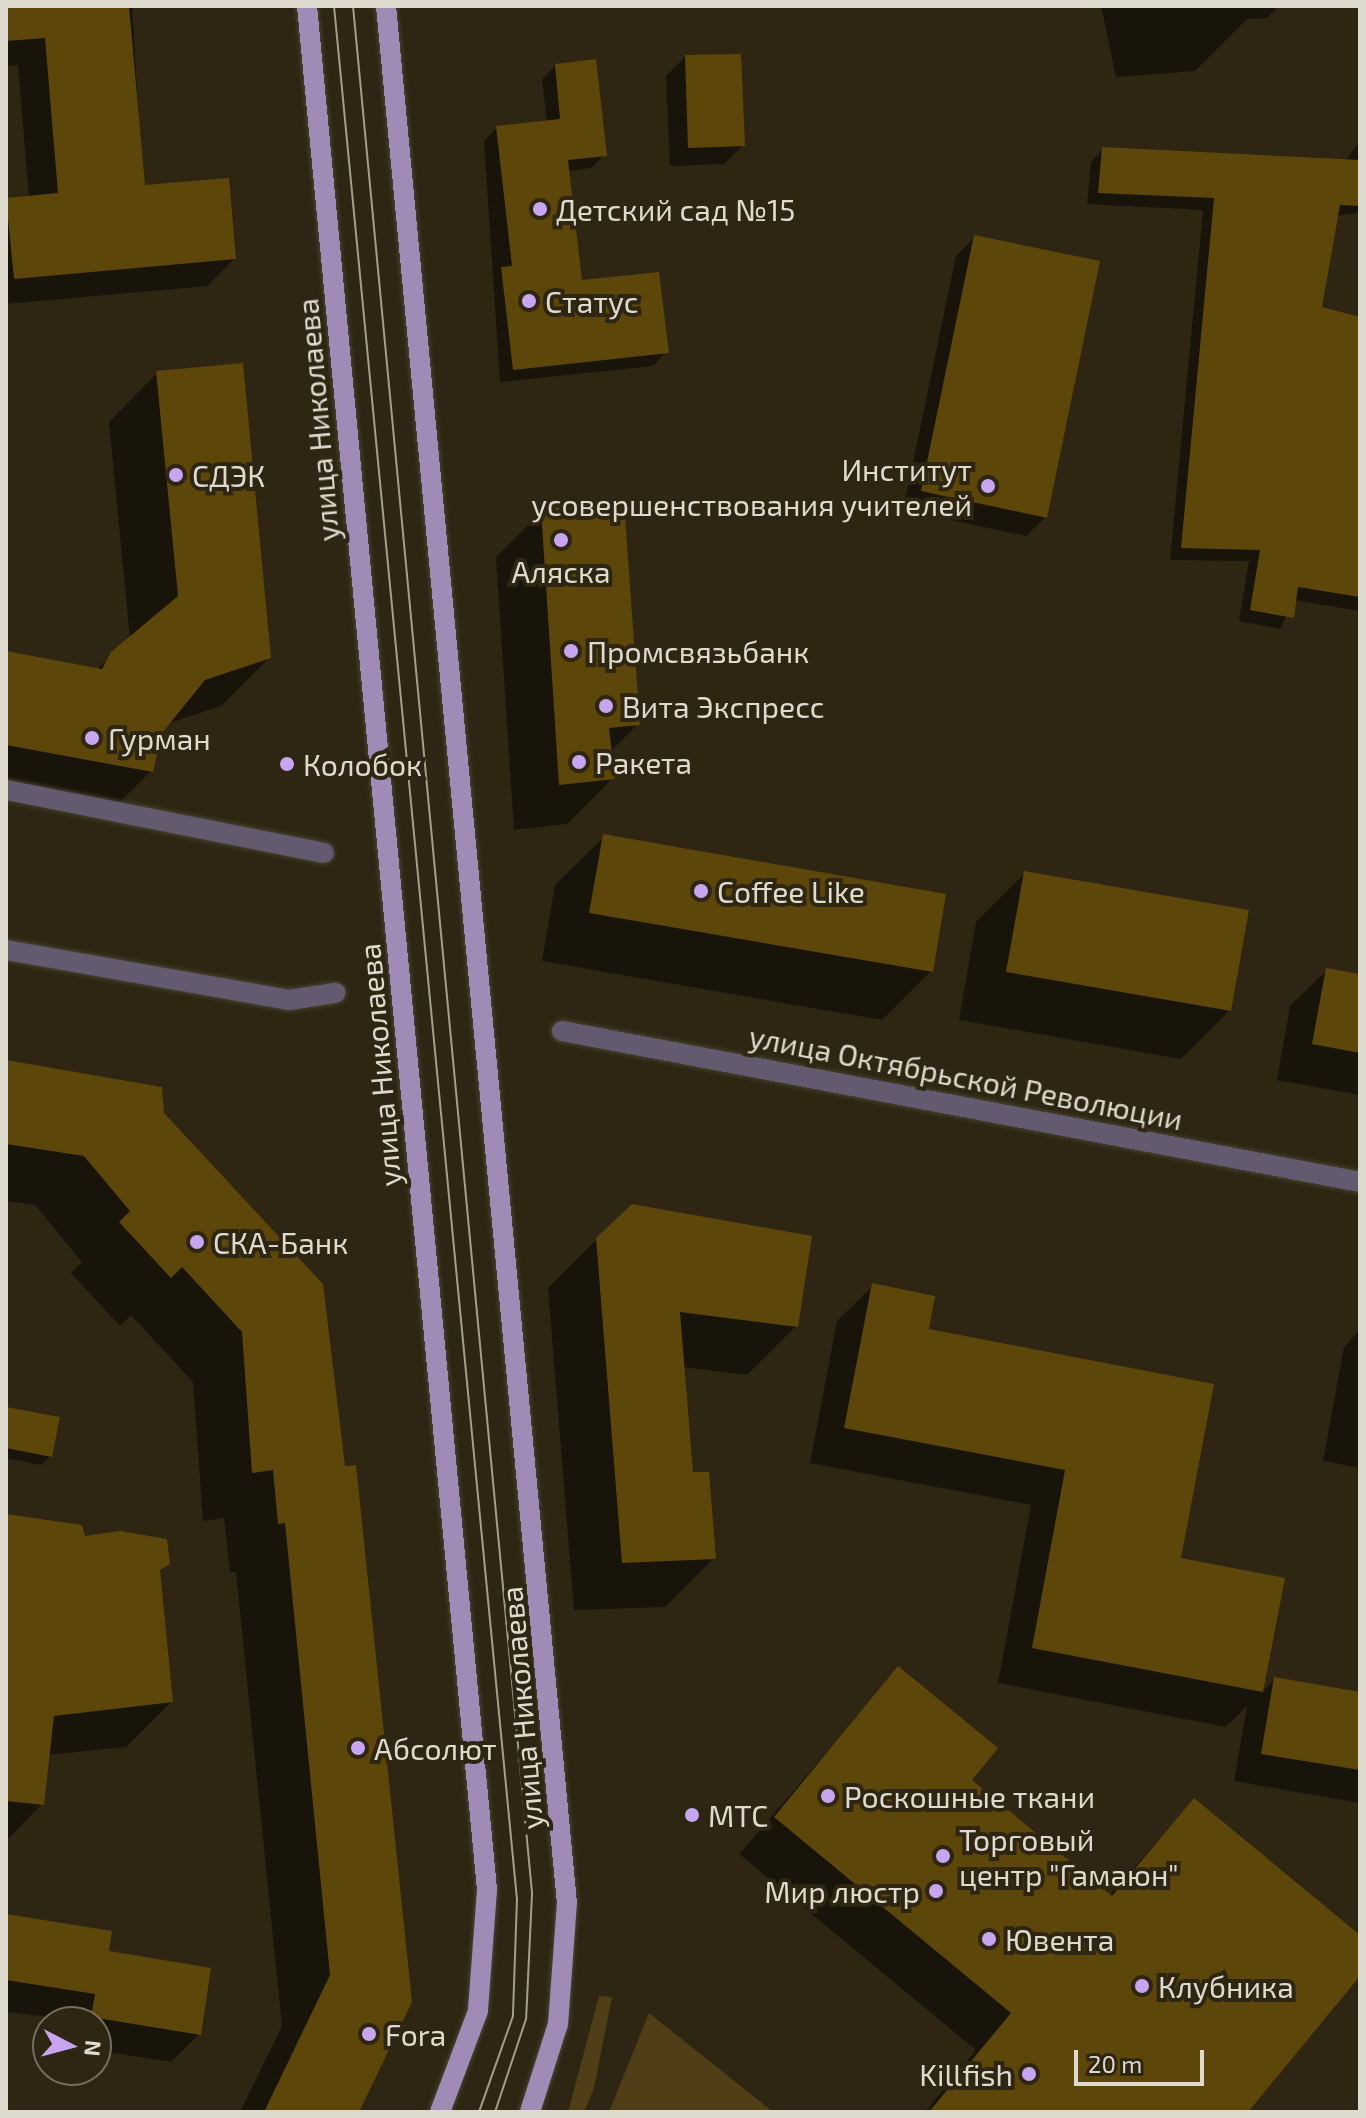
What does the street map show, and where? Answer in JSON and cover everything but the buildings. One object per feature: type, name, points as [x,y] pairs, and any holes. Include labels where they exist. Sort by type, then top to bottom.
[{"type":"main road","name":"улица Николаева","points":[[307,6],[487,1890],[478,2011],[440,2112]]},
{"type":"main road","name":"улица Николаева","points":[[386,6],[567,1902],[558,2024],[530,2112]]},
{"type":"street","points":[[6,790],[324,853]]},
{"type":"street","points":[[6,950],[289,1000],[335,993]]},
{"type":"street","name":"улица Октябрьской Революции","points":[[562,1031],[1360,1182]]},
{"type":"shaded area","points":[[599,1996],[612,1997],[594,2088],[584,2112],[568,2112]]},
{"type":"shaded area","points":[[649,2013],[773,2112],[609,2112]]},
{"type":"tram line","points":[[334,6],[517,1899],[513,2016],[479,2112]]},
{"type":"tram line","points":[[353,6],[532,1894],[526,2019],[495,2112]]},
{"type":"place","name":"Детский сад №15","points":[[540,209]]},
{"type":"place","name":"Статус","points":[[529,301]]},
{"type":"place","name":"СДЭК","points":[[176,475]]},
{"type":"place","name":"Институт усовершенствования учителей","points":[[988,486]]},
{"type":"place","name":"Аляска","points":[[561,540]]},
{"type":"place","name":"Промсвязьбанк","points":[[571,651]]},
{"type":"place","name":"Вита Экспресс","points":[[606,706]]},
{"type":"place","name":"Гурман","points":[[92,738]]},
{"type":"place","name":"Ракета","points":[[579,762]]},
{"type":"place","name":"Колобок","points":[[287,764]]},
{"type":"place","name":"Coffee Like","points":[[701,891]]},
{"type":"place","name":"СКА-Банк","points":[[197,1242]]},
{"type":"place","name":"Абсолют","points":[[358,1748]]},
{"type":"place","name":"Роскошные ткани","points":[[828,1796]]},
{"type":"place","name":"МТС","points":[[692,1815]]},
{"type":"place","name":"Торговый центр \"Гамаюн\"","points":[[943,1856]]},
{"type":"place","name":"Мир люстр","points":[[936,1891]]},
{"type":"place","name":"Ювента","points":[[989,1939]]},
{"type":"place","name":"Клубника","points":[[1142,1986]]},
{"type":"place","name":"Fora","points":[[369,2034]]},
{"type":"place","name":"Killfish","points":[[1029,2074]]}]
